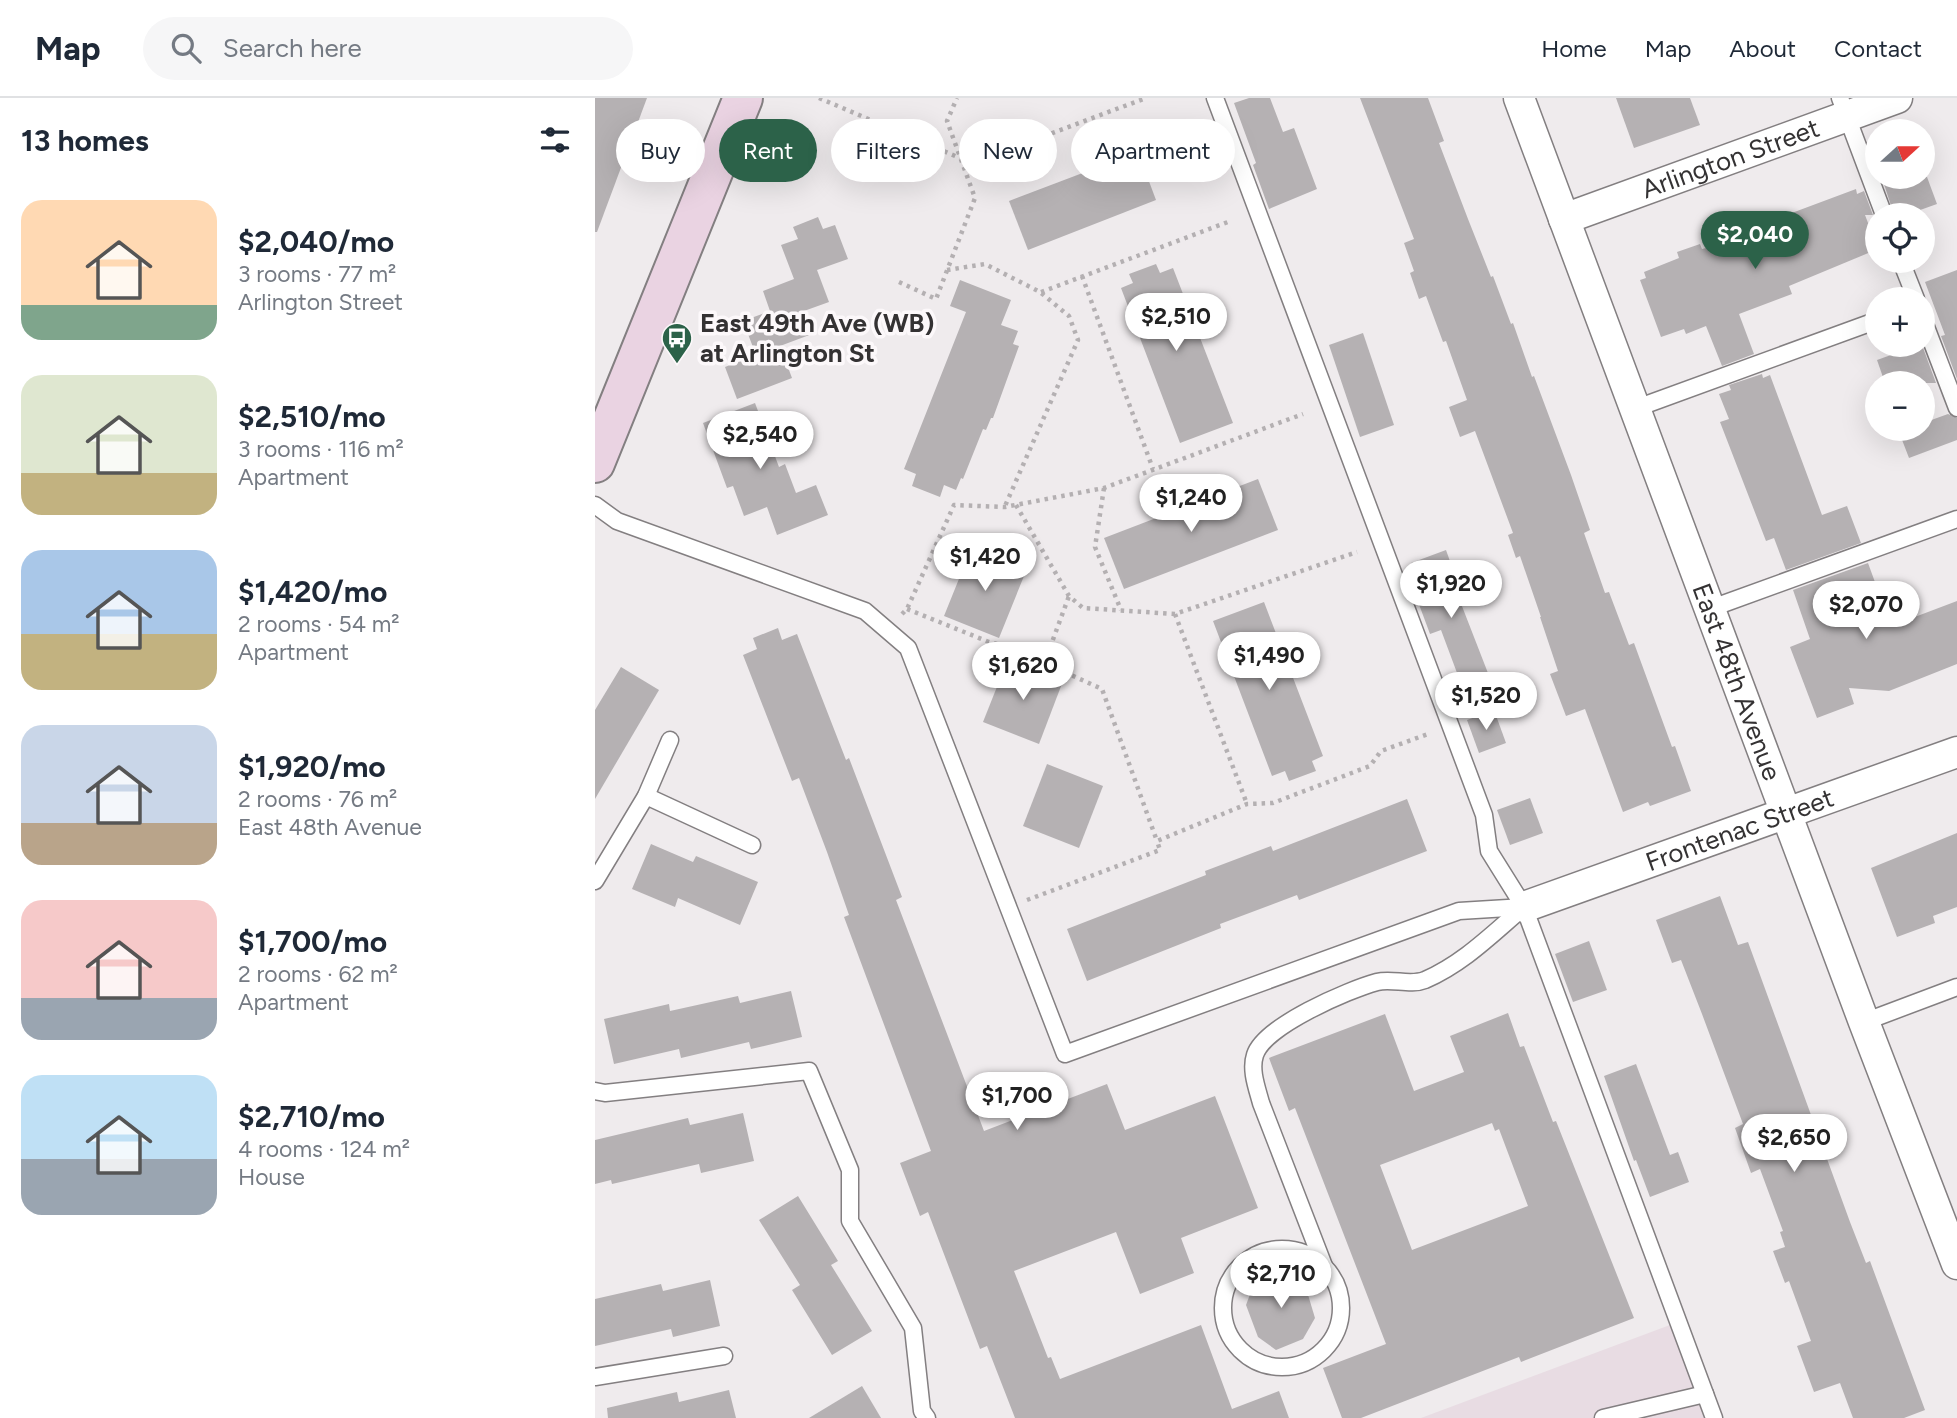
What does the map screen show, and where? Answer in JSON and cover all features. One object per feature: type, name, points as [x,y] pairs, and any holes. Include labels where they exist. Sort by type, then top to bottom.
[{"type":"street","points":[[595,463],[743,98]]},
{"type":"street","name":"East 48th Avenue","points":[[1518,98],[1957,1264]]},
{"type":"street","name":"Arlington Street","points":[[1564,219],[1843,107],[1897,98]]},
{"type":"street","name":"Frontenac Street","points":[[1524,907],[1957,752]]},
{"type":"lane","points":[[1215,98],[1485,815],[1489,851],[1524,907],[1714,1418]]},
{"type":"lane","points":[[1843,107],[1879,203]]},
{"type":"lane","points":[[1634,409],[1865,325]]},
{"type":"lane","points":[[1935,350],[1957,408]]},
{"type":"lane","points":[[595,505],[617,521],[865,611],[908,648],[1065,1054],[1459,911],[1524,907]]},
{"type":"lane","points":[[1709,609],[1957,519]]},
{"type":"lane","points":[[595,881],[646,796],[670,740]]},
{"type":"lane","points":[[646,796],[752,845]]},
{"type":"lane","points":[[1324,1266],[1307,1254],[1288,1249],[1267,1251],[1249,1259],[1234,1273],[1225,1291],[1223,1311],[1227,1331],[1238,1348],[1252,1360],[1270,1367],[1289,1368],[1308,1363],[1323,1352],[1335,1337],[1341,1318],[1341,1299],[1335,1281],[1324,1266],[1261,1103],[1254,1080],[1255,1055],[1270,1034],[1310,1009],[1378,981],[1421,981],[1465,959],[1524,907]]},
{"type":"lane","points":[[1864,1022],[1957,987]]},
{"type":"lane","points":[[595,1091],[605,1093],[809,1071],[851,1170],[850,1221],[913,1328],[922,1411],[927,1418]]},
{"type":"lane","points":[[595,1377],[724,1356]]},
{"type":"lane","points":[[1603,1418],[1705,1394]]},
{"type":"path","points":[[819,98],[959,157]]},
{"type":"path","points":[[957,98],[947,121],[959,153]]},
{"type":"path","points":[[1057,131],[1146,98]]},
{"type":"path","points":[[899,282],[936,299],[975,198],[970,182]]},
{"type":"path","points":[[1040,292],[1228,222]]},
{"type":"path","points":[[947,270],[985,264],[1040,292],[1069,316],[1078,340],[1005,506]]},
{"type":"path","points":[[1083,276],[1153,469]]},
{"type":"path","points":[[886,629],[907,609],[954,505],[1016,505],[1104,488],[1303,414]]},
{"type":"path","points":[[1104,488],[1095,547],[1121,610]]},
{"type":"path","points":[[1016,505],[1069,596],[1083,607],[1175,614],[1357,552]]},
{"type":"path","points":[[1044,664],[1069,596]]},
{"type":"path","points":[[907,609],[989,642],[1009,647],[1103,689],[1157,841],[1160,850],[1008,907]]},
{"type":"path","points":[[1175,614],[1247,804]]},
{"type":"path","points":[[1157,841],[1247,804],[1273,803],[1370,766],[1381,751],[1428,733]]},
{"type":"shaded area","points":[[1678,1322],[1714,1418],[1421,1418]]},
{"type":"building","points":[[595,98],[647,98],[639,119],[616,119],[616,181],[595,232]]},
{"type":"building","points":[[1249,98],[1270,98],[1283,132],[1294,128],[1317,189],[1269,209],[1234,103]]},
{"type":"building","points":[[1360,98],[1428,98],[1444,141],[1439,143],[1491,277],[1493,276],[1511,324],[1513,323],[1571,475],[1590,530],[1584,533],[1605,593],[1609,592],[1629,645],[1634,643],[1691,791],[1650,806],[1648,802],[1623,812],[1585,709],[1566,716],[1550,674],[1558,671],[1541,617],[1520,556],[1516,558],[1508,535],[1513,533],[1475,431],[1460,437],[1449,407],[1467,400],[1446,341],[1443,342],[1426,296],[1419,299],[1410,273],[1414,271],[1404,243],[1414,239]]},
{"type":"building","points":[[1616,98],[1690,98],[1700,125],[1634,148]]},
{"type":"building","points":[[1071,177],[1071,182],[1149,182],[1156,200],[1028,250],[1009,201]]},
{"type":"building","points":[[1856,189],[1857,194],[1864,191],[1868,203],[1865,203],[1865,254],[1789,286],[1792,294],[1739,314],[1754,354],[1722,366],[1706,326],[1686,334],[1684,329],[1661,337],[1640,280],[1646,278],[1644,272],[1679,258],[1677,252],[1700,244],[1702,249],[1706,248],[1782,220],[1781,217]]},
{"type":"building","points":[[1886,189],[1931,189],[1937,204],[1935,203],[1890,203]]},
{"type":"building","points":[[818,217],[823,229],[835,225],[848,259],[817,270],[829,302],[804,311],[812,334],[780,346],[792,378],[737,399],[725,367],[756,355],[743,321],[770,311],[763,291],[794,279],[781,245],[798,239],[793,227]]},
{"type":"building","points":[[1156,264],[1160,273],[1173,268],[1233,423],[1180,443],[1121,288],[1133,283],[1129,274]]},
{"type":"building","points":[[1957,270],[1957,379],[1941,336],[1945,335],[1935,308],[1935,287],[1927,287],[1925,282]]},
{"type":"building","points":[[960,280],[1011,300],[1001,325],[1018,331],[1013,344],[1019,346],[993,418],[986,430],[983,429],[963,479],[961,478],[956,490],[944,485],[940,497],[912,486],[916,474],[904,469],[966,312],[950,306]]},
{"type":"building","points":[[1363,333],[1394,425],[1360,437],[1329,345]]},
{"type":"building","points":[[1885,357],[1926,357],[1932,371],[1881,371],[1877,360]]},
{"type":"building","points":[[1762,374],[1763,378],[1770,375],[1822,515],[1847,506],[1861,543],[1786,570],[1774,538],[1766,541],[1720,422],[1729,419],[1719,394],[1731,390],[1729,385]]},
{"type":"building","points":[[755,403],[779,467],[785,464],[796,493],[816,485],[828,515],[777,535],[767,507],[744,516],[733,486],[727,488],[703,423]]},
{"type":"building","points":[[1948,414],[1957,418],[1957,440],[1909,458],[1902,441],[1935,441],[1935,419]]},
{"type":"building","points":[[1258,479],[1278,530],[1124,589],[1104,538]]},
{"type":"building","points":[[989,548],[1016,559],[1012,571],[1024,576],[999,638],[944,616],[969,554],[984,560]]},
{"type":"building","points":[[1446,550],[1457,581],[1453,583],[1493,686],[1466,697],[1441,630],[1430,634],[1417,599],[1424,596],[1411,563]]},
{"type":"building","points":[[1868,563],[1891,626],[1957,601],[1957,664],[1889,691],[1849,688],[1854,704],[1817,718],[1790,647],[1810,639],[1793,590]]},
{"type":"building","points":[[1264,602],[1323,756],[1312,761],[1316,771],[1289,781],[1285,771],[1272,776],[1213,621]]},
{"type":"building","points":[[778,628],[782,640],[797,634],[846,760],[849,758],[902,897],[896,900],[984,1131],[1107,1084],[1125,1130],[1215,1096],[1258,1208],[1181,1238],[1194,1273],[1140,1294],[1116,1232],[1014,1271],[1048,1358],[1051,1357],[1060,1379],[1201,1325],[1232,1409],[1279,1391],[1289,1418],[1015,1418],[987,1346],[980,1349],[928,1212],[920,1216],[900,1163],[931,1151],[844,917],[849,915],[799,778],[792,781],[743,655],[757,649],[753,638]]},
{"type":"building","points":[[1008,659],[1063,681],[1039,744],[983,722]]},
{"type":"building","points":[[621,667],[659,690],[595,799],[595,710]]},
{"type":"building","points":[[1494,710],[1506,743],[1479,753],[1467,720]]},
{"type":"building","points":[[1047,764],[1103,786],[1079,848],[1023,826]]},
{"type":"building","points":[[1530,798],[1543,833],[1510,845],[1497,810]]},
{"type":"building","points":[[1407,799],[1427,851],[1299,900],[1297,895],[1220,924],[1221,928],[1087,981],[1067,929],[1206,875],[1205,871],[1271,846],[1273,851]]},
{"type":"building","points":[[1957,833],[1957,907],[1933,916],[1935,923],[1897,937],[1871,868]]},
{"type":"building","points":[[651,844],[693,862],[696,856],[758,882],[740,925],[678,898],[675,907],[632,889]]},
{"type":"building","points":[[1720,896],[1738,945],[1748,942],[1850,1222],[1866,1263],[1870,1261],[1925,1410],[1904,1418],[1853,1418],[1840,1383],[1814,1392],[1797,1346],[1811,1341],[1789,1281],[1785,1283],[1773,1251],[1785,1247],[1780,1232],[1783,1231],[1760,1169],[1751,1173],[1735,1128],[1743,1124],[1681,960],[1672,963],[1656,920]]},
{"type":"building","points":[[1589,941],[1607,990],[1573,1002],[1555,954]]},
{"type":"building","points":[[791,991],[802,1037],[751,1049],[749,1042],[681,1058],[679,1049],[614,1064],[604,1019],[669,1004],[670,1011],[738,996],[740,1003]]},
{"type":"building","points":[[1508,1013],[1520,1047],[1524,1046],[1553,1122],[1556,1121],[1634,1318],[1521,1362],[1519,1357],[1361,1418],[1342,1418],[1323,1368],[1386,1344],[1295,1108],[1289,1111],[1269,1058],[1385,1014],[1414,1091],[1464,1072],[1450,1036]],"holes":[[[1492,1123],[1495,1131],[1499,1129],[1528,1206],[1412,1250],[1380,1165]]]},
{"type":"building","points":[[1636,1064],[1670,1155],[1678,1152],[1689,1182],[1650,1197],[1636,1160],[1634,1161],[1604,1076]]},
{"type":"building","points":[[743,1113],[754,1161],[701,1173],[699,1164],[612,1184],[611,1180],[595,1184],[595,1140],[688,1118],[690,1125]]},
{"type":"building","points":[[798,1196],[838,1261],[831,1265],[872,1331],[832,1355],[792,1290],[800,1285],[759,1220]]},
{"type":"building","points":[[1300,1268],[1315,1318],[1303,1339],[1276,1350],[1258,1337],[1246,1305],[1252,1289]]},
{"type":"building","points":[[710,1280],[720,1326],[673,1337],[671,1329],[595,1346],[595,1299],[661,1284],[663,1291]]},
{"type":"building","points":[[862,1386],[881,1418],[809,1418]]},
{"type":"building","points":[[729,1390],[736,1418],[608,1418],[607,1408],[677,1392],[679,1402]]},
{"type":"place","name":"East 49th Ave (WB) at Arlington St","points":[[677,365]]}]
